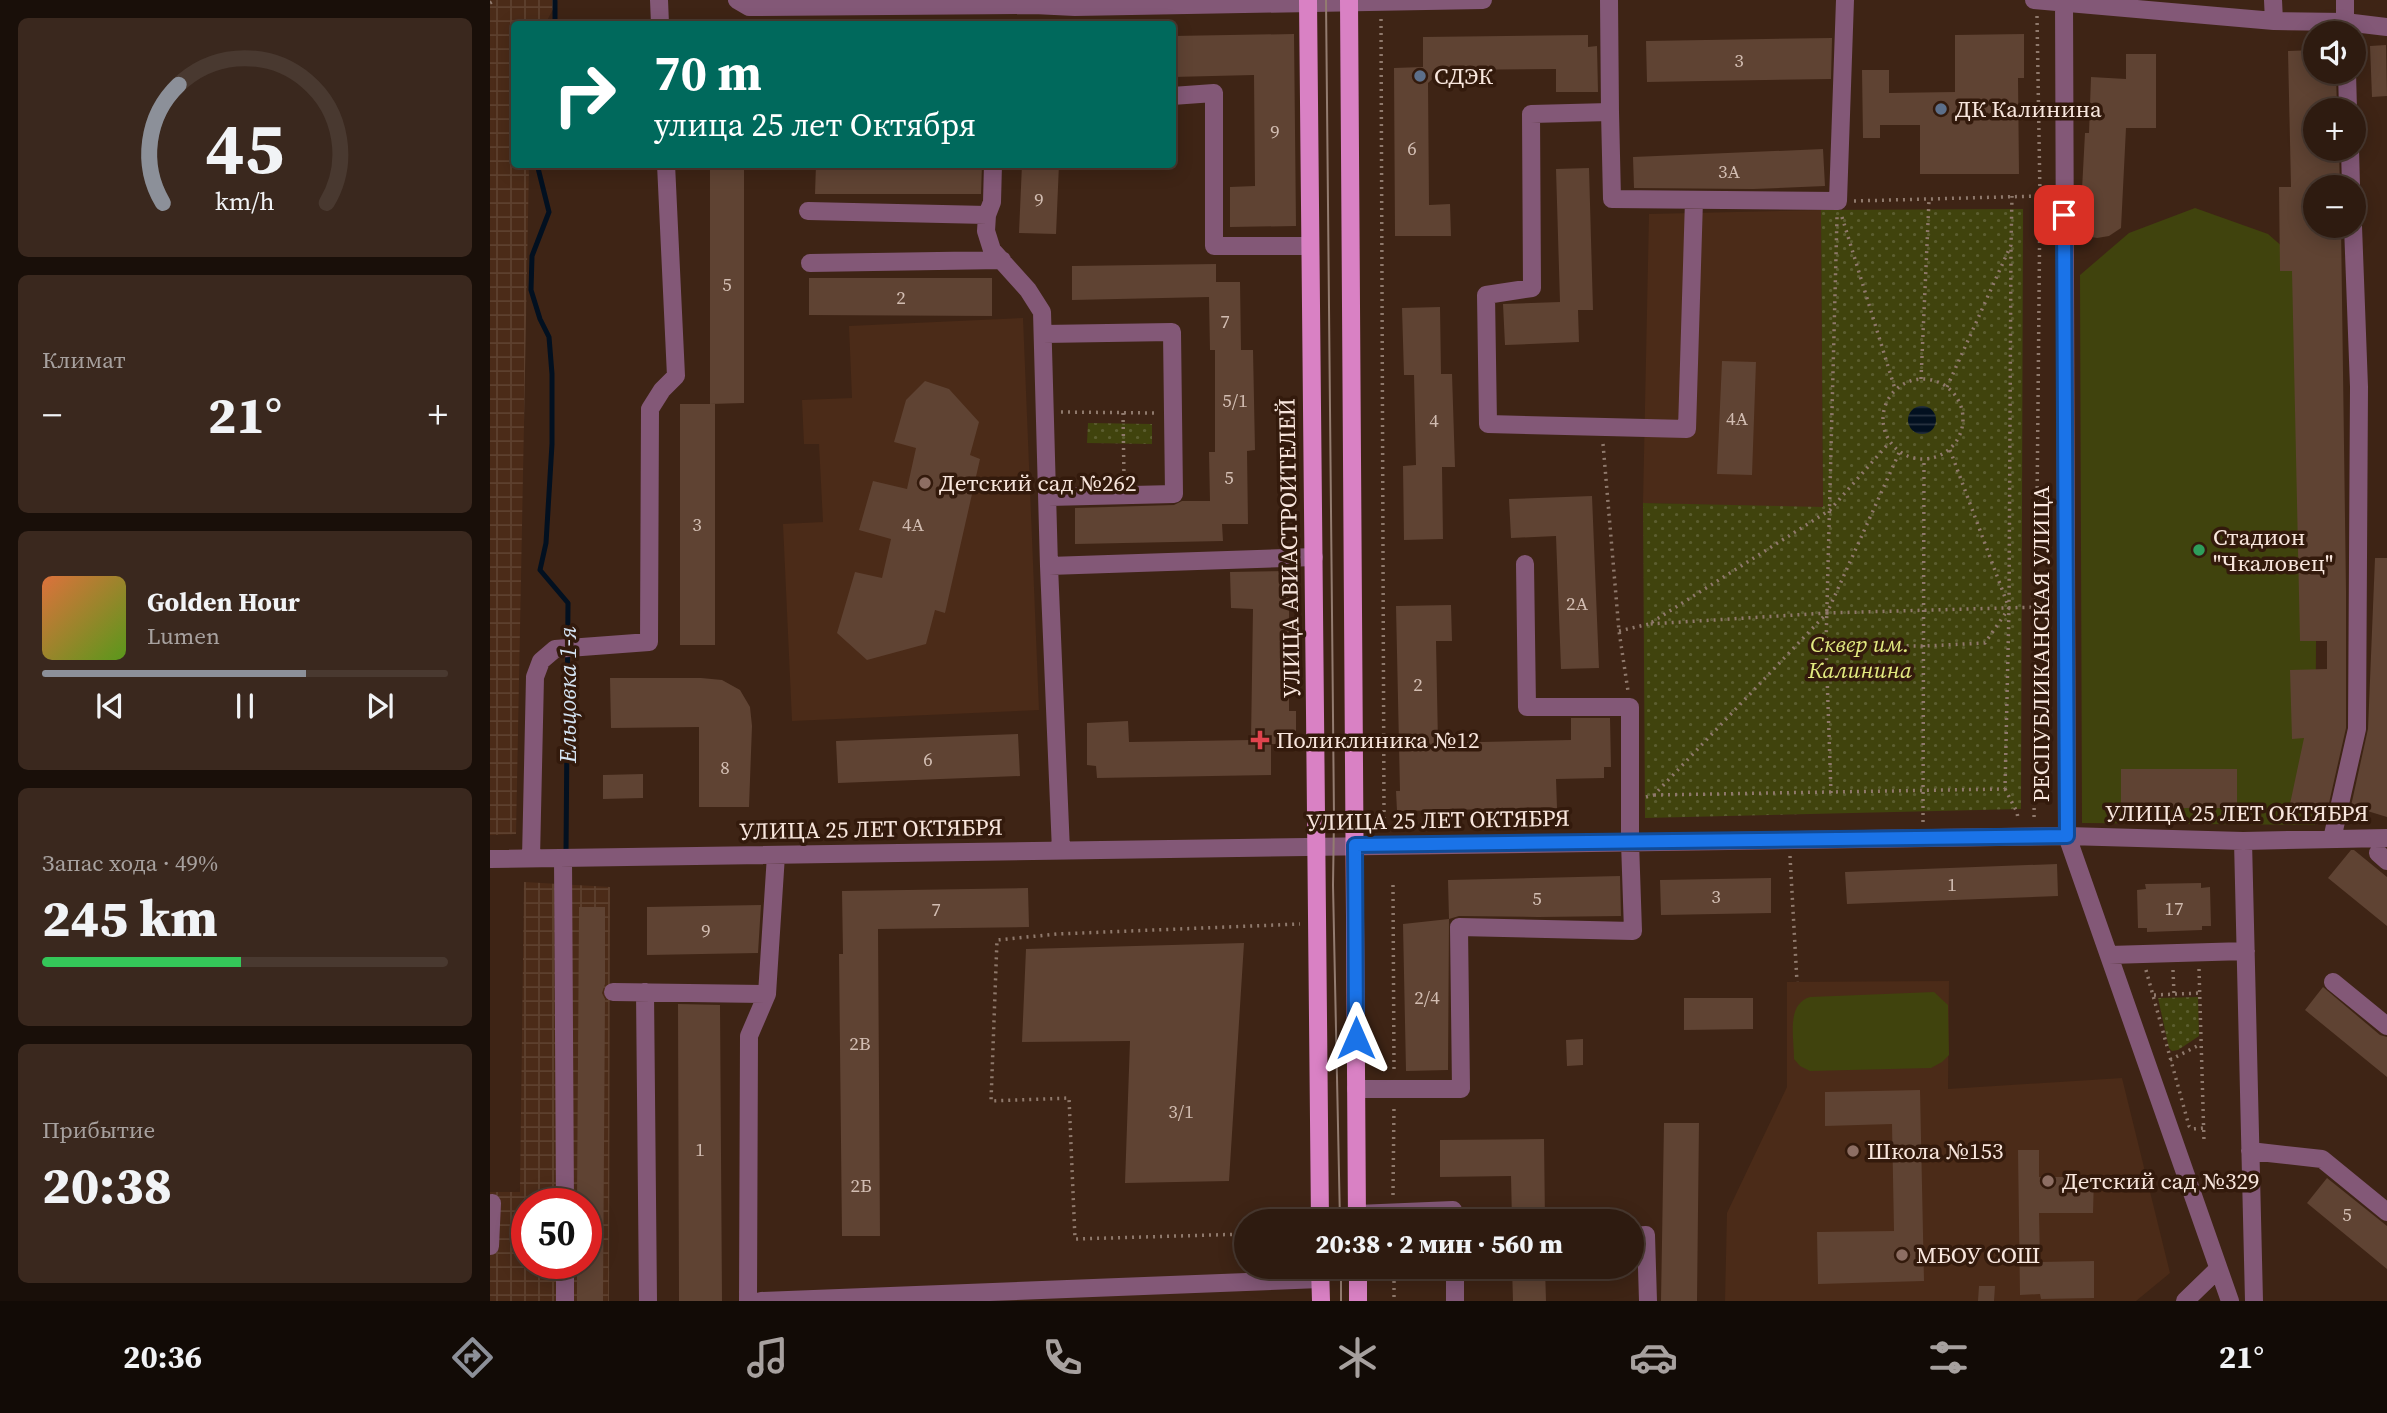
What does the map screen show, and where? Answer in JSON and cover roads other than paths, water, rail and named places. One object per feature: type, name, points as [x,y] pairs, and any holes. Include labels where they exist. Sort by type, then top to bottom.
[{"type":"main road","name":"УЛИЦА АВИАСТРОИТЕЛЕЙ","points":[[1308,2],[1320,1209]]},
{"type":"main road","points":[[1349,2],[1357,1209]]},
{"type":"main road","points":[[1320,1279],[1321,1301]]},
{"type":"main road","points":[[1358,1279],[1358,1301]]},
{"type":"street","points":[[659,0],[660,21]]},
{"type":"street","points":[[737,0],[749,7],[1001,16],[1035,3],[1076,16],[1308,2],[1483,0]]},
{"type":"street","points":[[1609,0],[1612,199],[1838,201],[1845,0]]},
{"type":"street","points":[[2036,0],[2303,24]]},
{"type":"street","points":[[2273,0],[2274,22]]},
{"type":"street","points":[[2345,0],[2345,21]]},
{"type":"street","name":"РЕСПУБЛИКАНСКАЯ УЛИЦА","points":[[2064,1],[2067,836],[2230,1301]]},
{"type":"street","points":[[2366,28],[2387,27]]},
{"type":"street","points":[[1176,96],[1214,93],[1214,246],[1311,246]]},
{"type":"street","points":[[1610,112],[1531,114],[1532,288],[1486,295],[1488,424],[1687,429],[1695,200]]},
{"type":"street","points":[[531,858],[535,677],[541,661],[555,649],[649,642],[650,409],[662,390],[676,376],[666,168]]},
{"type":"street","points":[[993,168],[992,202],[987,215],[986,231],[992,250],[1028,290],[1042,312],[1061,851]]},
{"type":"street","points":[[808,211],[987,215]]},
{"type":"street","points":[[2332,839],[2357,729],[2359,387],[2353,238]]},
{"type":"street","points":[[810,263],[1002,260]]},
{"type":"street","points":[[1043,334],[1171,332],[1174,494],[1048,497]]},
{"type":"street","points":[[1049,566],[1314,557]]},
{"type":"street","points":[[1356,1089],[1461,1089],[1459,928],[1633,931],[1630,707],[1527,707],[1525,564]]},
{"type":"street","name":"УЛИЦА 25 ЛЕТ ОКТЯБРЯ","points":[[490,859],[2067,836],[2243,841],[2332,839],[2384,851]]},
{"type":"street","points":[[2243,841],[2254,1301]]},
{"type":"street","points":[[748,1301],[749,1036],[767,994],[776,855]]},
{"type":"street","points":[[563,858],[565,1188]]},
{"type":"street","points":[[2109,956],[2246,951]]},
{"type":"street","points":[[2333,982],[2387,1026]]},
{"type":"street","points":[[613,992],[767,994]]},
{"type":"street","points":[[645,992],[648,1301]]},
{"type":"street","points":[[2250,1150],[2322,1159],[2387,1212]]},
{"type":"street","points":[[490,1246],[492,1203]]},
{"type":"street","points":[[1644,1235],[1648,1301]]},
{"type":"street","points":[[2185,1301],[2218,1269]]},
{"type":"street","points":[[761,1301],[1234,1277]]},
{"type":"street","points":[[565,1279],[565,1301]]},
{"type":"street","points":[[1455,1279],[1455,1301]]},
{"type":"water","points":[[1922,406],[1932,410],[1936,420],[1932,430],[1922,434],[1912,430],[1908,420],[1912,410]]},
{"type":"waterway","name":"Ельцовка 1-я","points":[[555,0],[555,21]]},
{"type":"waterway","name":"Ельцовка 1-я","points":[[538,168],[549,212],[532,256],[531,290],[549,337],[552,374],[552,444],[546,543],[540,570],[568,603],[566,855]]},
{"type":"tram line","points":[[1326,0],[1333,885],[1340,1209]]},
{"type":"tram line","points":[[1341,1279],[1341,1301]]},
{"type":"place","name":"СДЭК","points":[[1420,76]]},
{"type":"place","name":"ДК Калинина","points":[[1941,109]]},
{"type":"place","name":"Детский сад №262","points":[[925,483]]},
{"type":"place","name":"Стадион \"Чкаловец\"","points":[[2199,550]]},
{"type":"place","name":"Поликлиника №12","points":[[1260,740]]},
{"type":"place","name":"Школа №153","points":[[1853,1151]]},
{"type":"place","name":"Детский сад №329","points":[[2048,1181]]},
{"type":"place","name":"МБОУ СОШ","points":[[1902,1255]]},
{"type":"park label","name":"Сквер им. Калинина","points":[[1860,657]]}]
